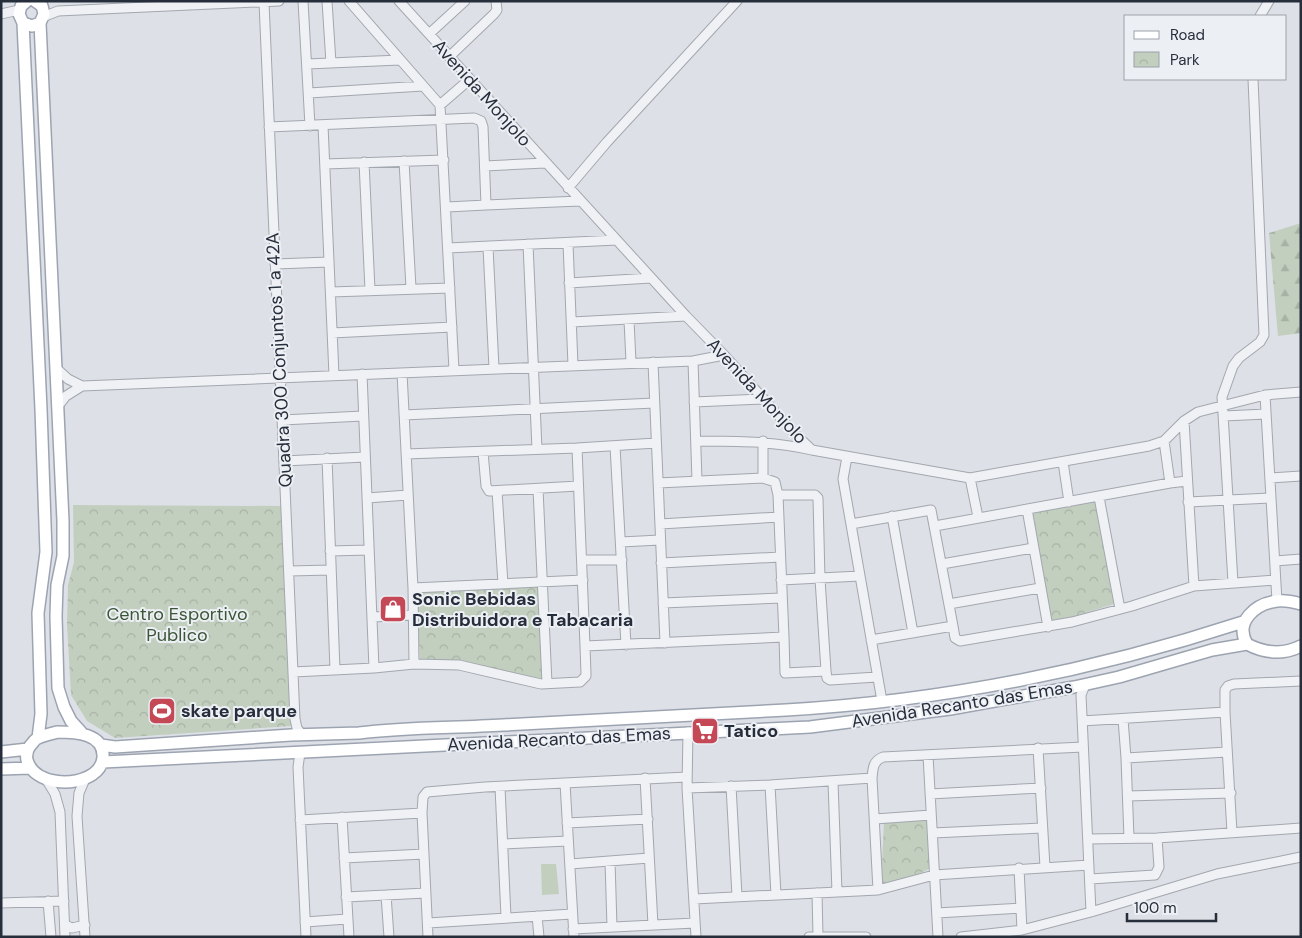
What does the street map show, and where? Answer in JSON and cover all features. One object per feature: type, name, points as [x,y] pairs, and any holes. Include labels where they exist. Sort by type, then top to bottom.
[{"type":"main road","points":[[22,9],[32,26],[40,9]]},
{"type":"main road","points":[[22,9],[46,552],[38,613],[41,714],[38,738]]},
{"type":"main road","points":[[1,768],[30,768],[46,779],[66,782],[85,779],[98,770],[102,762],[103,750],[101,745],[81,732],[64,708],[58,688],[56,616],[57,585],[63,556],[63,521],[40,9]]},
{"type":"main road","points":[[39,368],[48,364],[56,368]]},
{"type":"main road","points":[[41,409],[50,411],[58,406]]},
{"type":"main road","points":[[1301,604],[1277,602],[1259,608],[1244,622],[1242,634],[1247,644],[1273,652],[1286,651],[1301,646]]},
{"type":"main road","name":"Avenida Recanto das Emas","points":[[101,745],[116,747],[297,735],[786,710],[882,701],[1032,677],[1181,642],[1244,622]]},
{"type":"main road","points":[[1181,642],[1185,651],[1183,659]]},
{"type":"main road","name":"Avenida Recanto das Emas","points":[[102,762],[818,726],[950,709],[1037,694],[1080,689],[1228,646],[1247,644]]},
{"type":"main road","points":[[1032,677],[1029,685],[1030,689],[1037,694]]},
{"type":"main road","points":[[992,701],[996,694],[994,684]]},
{"type":"main road","points":[[783,728],[777,724],[776,717],[778,713],[786,710]]},
{"type":"main road","points":[[758,711],[766,716],[765,725],[760,728]]},
{"type":"main road","points":[[30,768],[26,757],[28,748],[38,738],[57,732],[81,732]]},
{"type":"main road","points":[[340,733],[347,740],[346,747],[340,750]]},
{"type":"main road","points":[[359,733],[354,744],[359,750]]},
{"type":"main road","points":[[321,734],[327,751]]},
{"type":"main road","points":[[1,752],[28,748]]},
{"type":"street","points":[[40,9],[58,11],[195,3],[279,1]]},
{"type":"street","points":[[303,1],[310,126]]},
{"type":"street","points":[[327,1],[331,63]]},
{"type":"street","points":[[349,1],[440,105],[447,207],[454,370]]},
{"type":"street","name":"Avenida Monjolo","points":[[398,1],[686,316],[812,450],[970,478],[1149,446],[1164,441]]},
{"type":"street","points":[[429,34],[465,1]]},
{"type":"street","points":[[449,57],[494,14],[496,1]]},
{"type":"street","points":[[568,188],[606,142],[737,1]]},
{"type":"street","points":[[1261,15],[1269,1]]},
{"type":"street","name":"Quadra 300 Conjuntos 1 a 42A","points":[[264,2],[297,735]]},
{"type":"street","points":[[2,14],[22,9]]},
{"type":"street","points":[[306,64],[400,60]]},
{"type":"street","points":[[440,105],[470,79]]},
{"type":"street","points":[[1232,583],[1223,393],[1233,366],[1239,358],[1260,342],[1264,335],[1252,80]]},
{"type":"street","points":[[309,93],[423,86]]},
{"type":"street","points":[[269,127],[474,118],[481,121],[483,128],[486,205]]},
{"type":"street","points":[[323,125],[334,375]]},
{"type":"street","points":[[325,164],[444,160]]},
{"type":"street","points":[[404,161],[410,288]]},
{"type":"street","points":[[364,162],[370,290]]},
{"type":"street","points":[[485,166],[545,163]]},
{"type":"street","points":[[447,207],[580,201]]},
{"type":"street","points":[[448,248],[617,240]]},
{"type":"street","points":[[568,243],[573,365]]},
{"type":"street","points":[[528,244],[537,449]]},
{"type":"street","points":[[488,247],[494,368]]},
{"type":"street","points":[[275,264],[329,262]]},
{"type":"street","points":[[569,283],[651,278]]},
{"type":"street","points":[[331,292],[450,288]]},
{"type":"street","points":[[572,322],[686,316]]},
{"type":"street","points":[[628,320],[631,362]]},
{"type":"street","points":[[332,333],[452,327]]},
{"type":"street","points":[[56,368],[68,379],[82,386],[653,362],[693,360],[724,355]]},
{"type":"street","points":[[693,360],[697,480]]},
{"type":"street","points":[[653,362],[665,643]]},
{"type":"street","points":[[402,373],[414,664]]},
{"type":"street","points":[[362,374],[374,668]]},
{"type":"street","points":[[58,406],[66,396],[82,386]]},
{"type":"street","points":[[1224,411],[1265,395],[1301,392]]},
{"type":"street","points":[[1265,395],[1277,602]]},
{"type":"street","points":[[694,402],[762,398]]},
{"type":"street","points":[[404,415],[654,404]]},
{"type":"street","points":[[1170,483],[1164,441],[1184,420],[1198,412],[1224,411],[1266,414]]},
{"type":"street","points":[[282,420],[363,416]]},
{"type":"street","points":[[1184,420],[1194,586]]},
{"type":"street","points":[[787,444],[794,433]]},
{"type":"street","points":[[696,441],[763,441],[812,450]]},
{"type":"street","points":[[763,441],[763,478]]},
{"type":"street","points":[[406,454],[577,448],[656,443]]},
{"type":"street","points":[[615,446],[626,645]]},
{"type":"street","points":[[293,672],[414,664],[459,665],[534,682],[547,683],[582,680],[586,674],[577,448]]},
{"type":"street","points":[[483,452],[487,489],[497,491],[578,486]]},
{"type":"street","points":[[847,456],[843,479],[882,701]]},
{"type":"street","points":[[284,461],[365,457]]},
{"type":"street","points":[[327,458],[335,670]]},
{"type":"street","points":[[1063,462],[1069,502]]},
{"type":"street","points":[[1270,478],[1301,476]]},
{"type":"street","points":[[658,483],[763,478],[774,482],[778,495],[785,673],[826,671]]},
{"type":"street","points":[[970,478],[978,517]]},
{"type":"street","points":[[935,526],[1170,483],[1187,482]]},
{"type":"street","points":[[538,489],[547,683]]},
{"type":"street","points":[[497,491],[503,584]]},
{"type":"street","points":[[367,498],[408,494]]},
{"type":"street","points":[[778,495],[817,496],[826,677],[830,680],[878,677]]},
{"type":"street","points":[[1098,497],[1120,609]]},
{"type":"street","points":[[1188,502],[1270,498]]},
{"type":"street","points":[[1026,509],[1048,627]]},
{"type":"street","points":[[850,524],[931,510],[955,638],[960,641],[1048,627],[1120,609],[1194,586],[1275,580]]},
{"type":"street","points":[[892,516],[913,633]]},
{"type":"street","points":[[660,524],[779,517]]},
{"type":"street","points":[[621,542],[660,540]]},
{"type":"street","points":[[942,564],[1033,548]]},
{"type":"street","points":[[330,551],[369,550]]},
{"type":"street","points":[[662,563],[780,557]]},
{"type":"street","points":[[1275,561],[1301,559]]},
{"type":"street","points":[[582,560],[622,560]]},
{"type":"street","points":[[289,571],[330,570]]},
{"type":"street","points":[[781,580],[860,576]]},
{"type":"street","points":[[412,588],[582,580]]},
{"type":"street","points":[[949,604],[1040,588]]},
{"type":"street","points":[[663,603],[782,598]]},
{"type":"street","points":[[373,617],[413,615]]},
{"type":"street","points":[[871,640],[953,626]]},
{"type":"street","points":[[585,646],[784,637]]},
{"type":"street","points":[[1232,832],[1225,690],[1228,686],[1234,684],[1301,681]]},
{"type":"street","points":[[1080,689],[1091,912]]},
{"type":"street","points":[[1082,722],[1225,712]]},
{"type":"street","points":[[1123,719],[1129,838]]},
{"type":"street","points":[[688,732],[687,777],[696,937]]},
{"type":"street","points":[[878,890],[872,778],[874,762],[878,759],[883,757],[1083,747]]},
{"type":"street","points":[[1038,748],[1045,868]]},
{"type":"street","points":[[1126,758],[1228,752]]},
{"type":"street","points":[[297,753],[306,937]]},
{"type":"street","points":[[928,755],[938,937]]},
{"type":"street","points":[[428,937],[422,813],[425,793],[430,791],[500,786],[687,777]]},
{"type":"street","points":[[645,778],[653,925]]},
{"type":"street","points":[[688,788],[833,782],[872,778]]},
{"type":"street","points":[[46,779],[55,794],[60,812],[65,937]]},
{"type":"street","points":[[85,779],[77,806],[85,937]]},
{"type":"street","points":[[833,782],[837,892]]},
{"type":"street","points":[[566,784],[573,933],[612,928],[696,923]]},
{"type":"street","points":[[770,785],[776,895]]},
{"type":"street","points":[[500,786],[506,917]]},
{"type":"street","points":[[731,786],[737,896]]},
{"type":"street","points":[[930,794],[1041,788]]},
{"type":"street","points":[[1128,796],[1231,793]]},
{"type":"street","points":[[300,820],[422,813]]},
{"type":"street","points":[[874,819],[931,815]]},
{"type":"street","points":[[342,818],[348,937]]},
{"type":"street","points":[[567,823],[648,819]]},
{"type":"street","points":[[933,833],[1042,828]]},
{"type":"street","points":[[1088,839],[1157,838],[1301,828]]},
{"type":"street","points":[[1090,879],[1156,876],[1158,867],[1157,838]]},
{"type":"street","points":[[503,844],[568,841]]},
{"type":"street","points":[[344,858],[424,854]]},
{"type":"street","points":[[961,937],[1022,930],[1091,912],[1216,874],[1301,856]]},
{"type":"street","points":[[570,864],[649,858]]},
{"type":"street","points":[[610,861],[612,928]]},
{"type":"street","points":[[694,899],[878,890],[934,874],[1089,865]]},
{"type":"street","points":[[63,872],[70,868],[80,873]]},
{"type":"street","points":[[1020,868],[1022,930]]},
{"type":"street","points":[[346,897],[426,893]]},
{"type":"street","points":[[817,893],[818,936]]},
{"type":"street","points":[[386,895],[388,937]]},
{"type":"street","points":[[1,903],[64,901]]},
{"type":"street","points":[[48,902],[51,937]]},
{"type":"street","points":[[937,913],[1021,908]]},
{"type":"street","points":[[428,923],[572,914]]},
{"type":"street","points":[[537,916],[539,937]]},
{"type":"street","points":[[305,922],[348,919]]},
{"type":"street","points":[[65,925],[72,928],[85,925]]},
{"type":"street","points":[[809,937],[866,937]]},
{"type":"green space","points":[[1301,223],[1301,333],[1278,336],[1269,233]]},
{"type":"green space","points":[[1095,502],[1114,604],[1052,623],[1032,512]]},
{"type":"green space","name":"Centro Esportivo Publico","points":[[73,505],[281,506],[291,726],[115,738],[87,721],[71,695],[67,625],[68,585],[74,562]]},
{"type":"green space","points":[[538,586],[542,679],[459,662],[420,659],[416,591]]},
{"type":"green space","points":[[929,818],[931,868],[904,881],[881,884],[884,821]]},
{"type":"green space","points":[[541,864],[556,864],[559,894],[542,895]]},
{"type":"place","name":"Sonic Bebidas Distribuidora e Tabacaria","points":[[393,609]]},
{"type":"place","name":"skate parque","points":[[162,711]]},
{"type":"place","name":"Tatico","points":[[705,731]]}]
